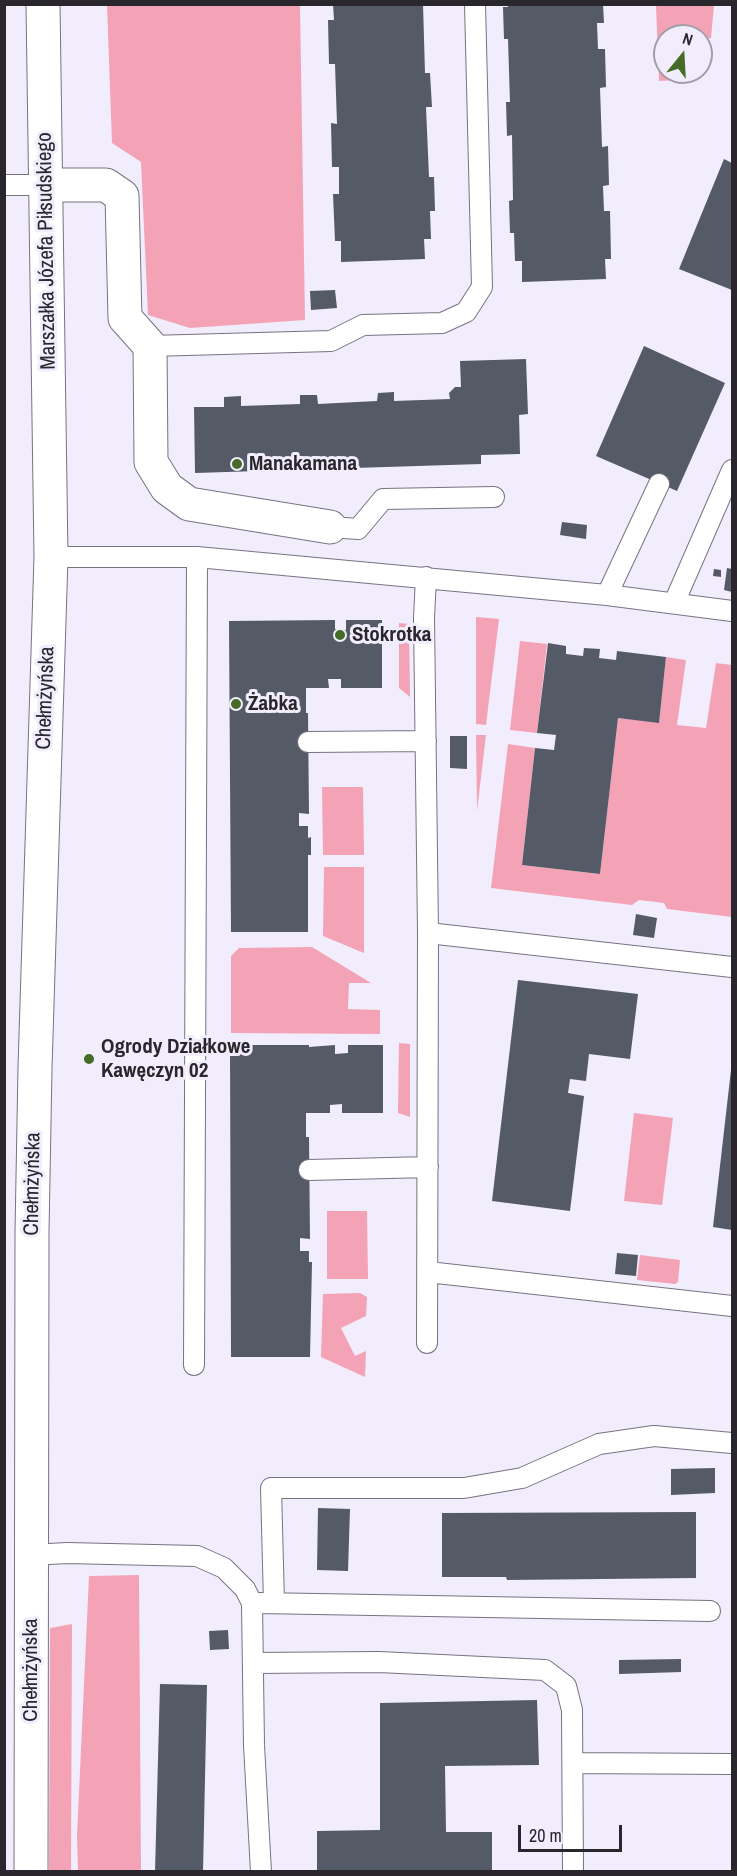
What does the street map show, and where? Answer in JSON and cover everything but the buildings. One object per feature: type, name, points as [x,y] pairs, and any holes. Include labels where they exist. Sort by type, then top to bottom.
[{"type":"street","name":"Marszałka Józefa Piłsudskiego","points":[[43,4],[51,497]]},
{"type":"street","points":[[46,185],[106,185],[122,196],[125,318],[150,346],[151,462],[167,488],[189,504],[330,527]]},
{"type":"street","name":"Chełmżyńska","points":[[31,1872],[35,1068],[51,497]]},
{"type":"lane","points":[[150,346],[331,341],[363,325],[442,322],[466,312],[482,287],[475,4]]},
{"type":"lane","points":[[4,185],[46,185]]},
{"type":"lane","points":[[674,603],[732,470]]},
{"type":"lane","points":[[607,595],[659,484]]},
{"type":"lane","points":[[330,527],[358,528],[384,499],[494,497]]},
{"type":"lane","points":[[51,557],[197,557],[607,595],[732,611]]},
{"type":"lane","points":[[194,1365],[197,557]]},
{"type":"lane","points":[[426,577],[424,618],[428,933],[427,1343]]},
{"type":"lane","points":[[308,742],[426,741]]},
{"type":"lane","points":[[428,933],[732,967]]},
{"type":"lane","points":[[309,1170],[428,1167]]},
{"type":"lane","points":[[428,1272],[732,1306]]},
{"type":"lane","points":[[274,1603],[271,1488],[464,1488],[522,1478],[599,1444],[654,1436],[732,1443]]},
{"type":"lane","points":[[31,1555],[67,1553],[197,1556],[212,1561],[231,1572],[245,1589],[252,1603],[254,1745],[261,1872]]},
{"type":"lane","points":[[252,1603],[710,1611]]},
{"type":"lane","points":[[253,1663],[379,1662],[545,1670],[566,1686],[572,1710],[573,1872]]},
{"type":"lane","points":[[573,1763],[732,1764]]},
{"type":"shaded area","points":[[107,5],[300,5],[305,320],[190,328],[148,315],[141,162],[112,143]]},
{"type":"shaded area","points":[[656,5],[714,5],[712,24],[657,24]]},
{"type":"shaded area","points":[[476,617],[499,619],[486,725],[476,724]]},
{"type":"shaded area","points":[[399,623],[409,624],[410,697],[399,688]]},
{"type":"shaded area","points":[[520,641],[547,644],[537,733],[510,730]]},
{"type":"shaded area","points":[[666,657],[686,660],[677,725],[706,728],[716,663],[732,665],[732,917],[667,909],[664,903],[639,900],[632,905],[491,888],[508,744],[535,748],[522,865],[600,874],[618,718],[659,722]]},
{"type":"shaded area","points":[[476,735],[486,735],[477,811]]},
{"type":"shaded area","points":[[322,787],[363,787],[364,855],[323,855]]},
{"type":"shaded area","points":[[324,867],[364,867],[364,953],[323,936]]},
{"type":"shaded area","points":[[312,947],[371,983],[349,983],[348,1009],[380,1010],[380,1034],[231,1033],[231,956],[239,948]]},
{"type":"shaded area","points":[[399,1043],[410,1044],[410,1117],[398,1113]]},
{"type":"shaded area","points":[[634,1113],[673,1118],[662,1205],[624,1201]]},
{"type":"shaded area","points":[[327,1211],[367,1211],[368,1279],[327,1279]]},
{"type":"shaded area","points":[[640,1255],[680,1260],[678,1282],[675,1284],[637,1280]]},
{"type":"shaded area","points":[[360,1293],[367,1297],[366,1316],[341,1328],[355,1356],[366,1351],[365,1377],[321,1357],[323,1294]]},
{"type":"shaded area","points":[[139,1575],[141,1871],[78,1871],[77,1836],[89,1576]]},
{"type":"shaded area","points":[[72,1624],[71,1871],[49,1871],[50,1628]]},
{"type":"place","name":"Manakamana","points":[[237,464]]},
{"type":"place","name":"Stokrotka","points":[[340,635]]},
{"type":"place","name":"Żabka","points":[[236,704]]},
{"type":"place","name":"Ogrody Działkowe Kawęczyn 02","points":[[89,1059]]}]
